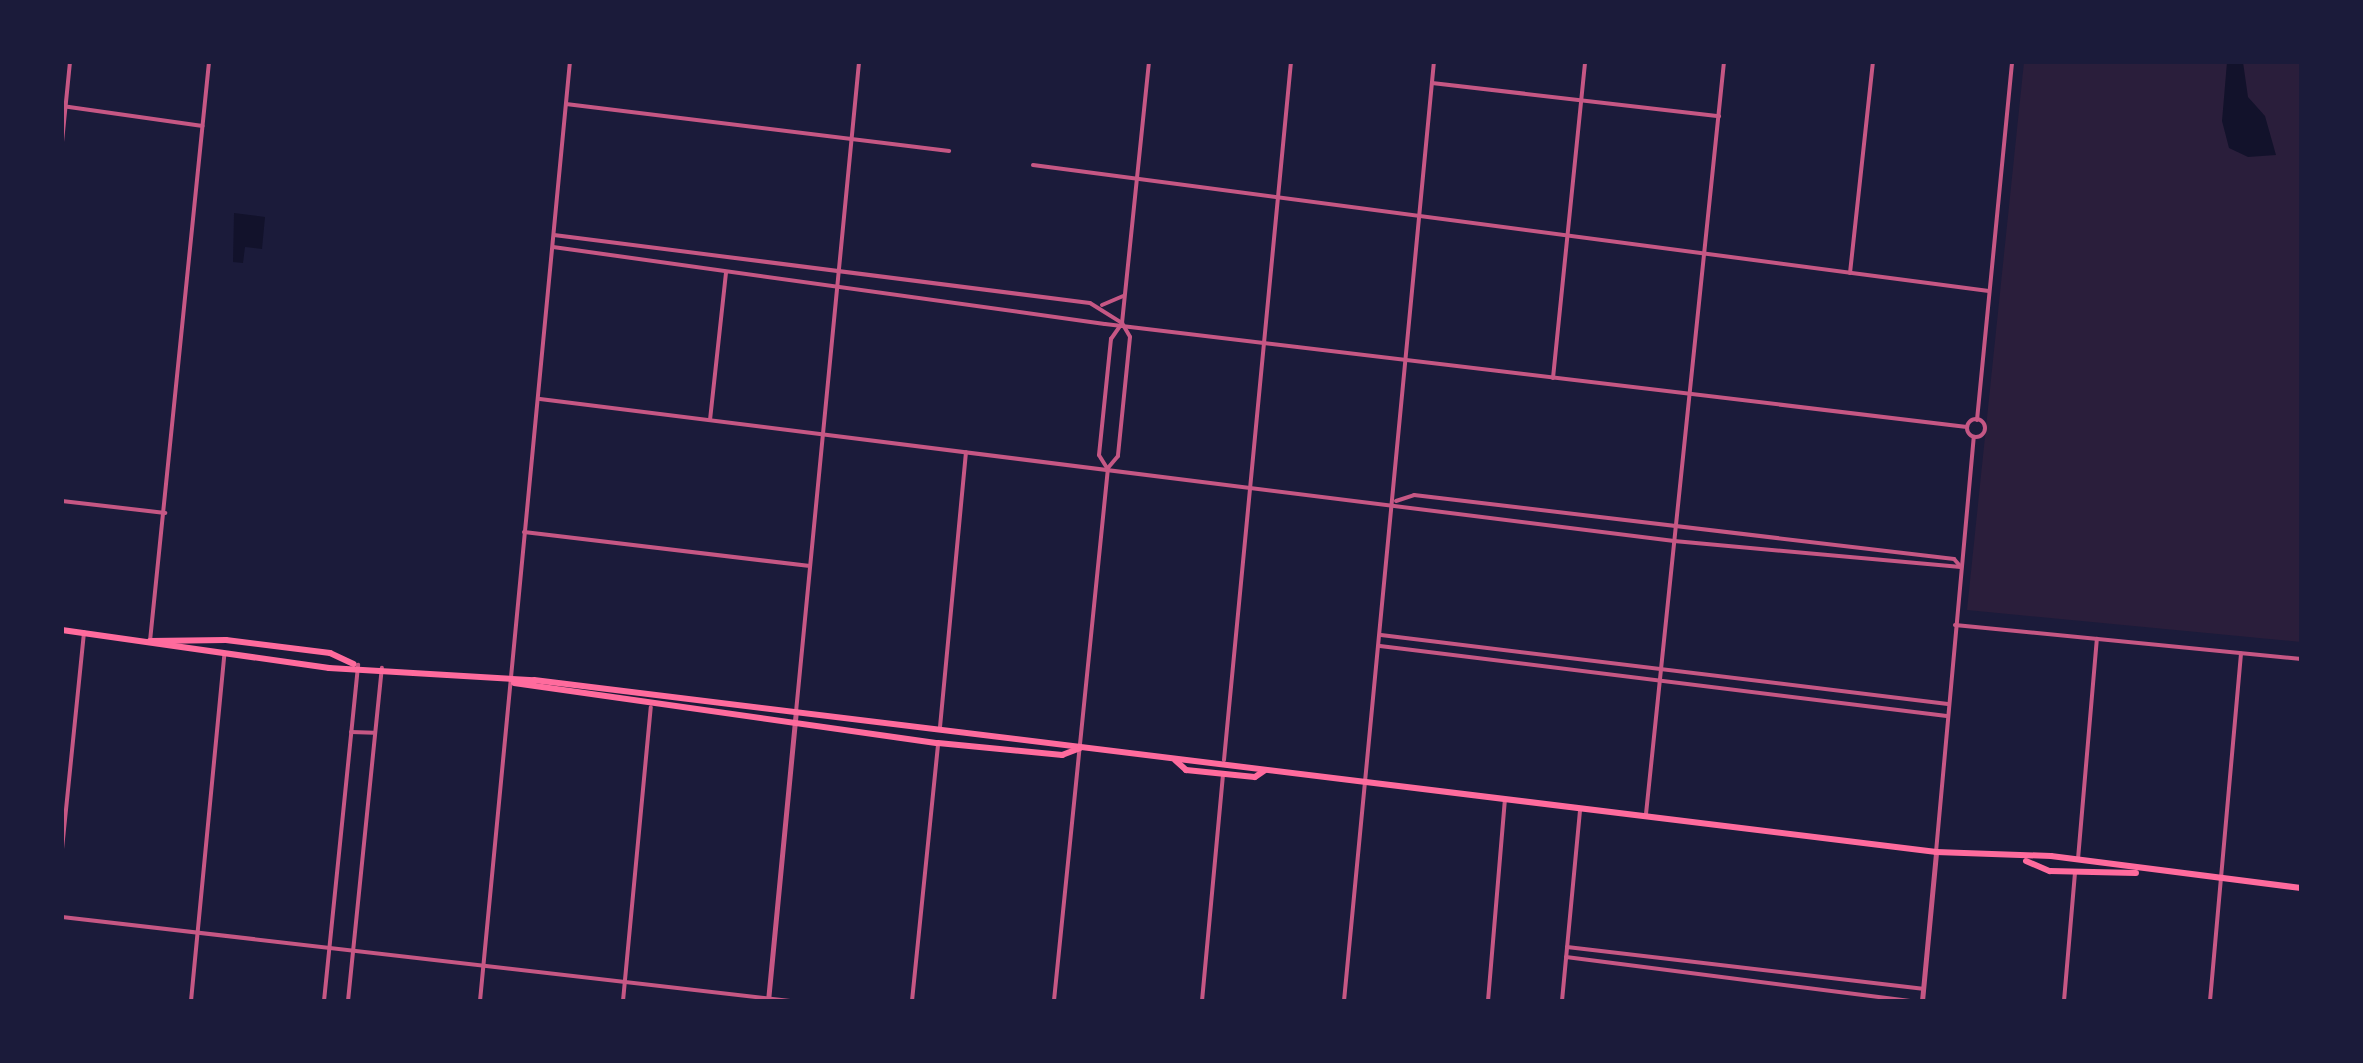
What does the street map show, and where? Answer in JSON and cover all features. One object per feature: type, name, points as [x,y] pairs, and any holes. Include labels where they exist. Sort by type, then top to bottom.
[{"type":"main road","points":[[62,630],[150,641],[224,656],[358,665],[940,727],[1175,760],[1224,760],[1264,771],[1646,814],[1936,852],[2026,861],[2078,859],[2139,872],[2301,888]]},
{"type":"main road","points":[[150,641],[172,635],[285,647],[358,665]]},
{"type":"main road","points":[[511,682],[651,707],[938,743],[1062,755],[1081,748]]},
{"type":"main road","points":[[1175,760],[1186,770],[1255,777],[1264,771]]},
{"type":"main road","points":[[2026,861],[2075,873],[2139,872]]},
{"type":"street","points":[[62,142],[70,62]]},
{"type":"street","points":[[150,641],[209,62]]},
{"type":"street","points":[[480,1001],[570,62]]},
{"type":"street","points":[[768,1000],[859,62]]},
{"type":"street","points":[[1054,1001],[1108,468],[1100,440],[1111,339],[1122,323],[1149,62]]},
{"type":"street","points":[[1224,760],[1291,62]]},
{"type":"street","points":[[1344,1001],[1395,501],[1434,62]]},
{"type":"street","points":[[1553,378],[1585,62]]},
{"type":"street","points":[[1646,814],[1724,62]]},
{"type":"street","points":[[1850,273],[1873,62]]},
{"type":"street","points":[[1974,437],[1985,429],[1977,420],[2012,62]]},
{"type":"street","points":[[1432,83],[1719,116]]},
{"type":"street","points":[[566,104],[949,151]]},
{"type":"street","points":[[64,106],[203,126]]},
{"type":"street","points":[[1033,165],[1280,197],[1420,220],[1989,291]]},
{"type":"street","points":[[554,235],[1100,306],[1122,323],[1130,337],[1118,456],[1108,468]]},
{"type":"street","points":[[553,247],[1265,343],[1553,378],[1967,427],[1977,420]]},
{"type":"street","points":[[710,420],[726,272]]},
{"type":"street","points":[[1100,306],[1125,295]]},
{"type":"street","points":[[540,399],[1395,501],[1674,541],[1961,567]]},
{"type":"street","points":[[1922,1001],[1974,437],[1967,427]]},
{"type":"street","points":[[940,727],[966,452]]},
{"type":"street","points":[[1395,501],[1414,495],[1675,529],[1954,559],[1961,567]]},
{"type":"street","points":[[62,501],[165,513]]},
{"type":"street","points":[[524,532],[810,566]]},
{"type":"street","points":[[1955,625],[2301,659]]},
{"type":"street","points":[[62,849],[84,632]]},
{"type":"street","points":[[1381,635],[1948,704]]},
{"type":"street","points":[[2078,859],[2097,639]]},
{"type":"street","points":[[1380,646],[1947,716]]},
{"type":"street","points":[[2210,1001],[2241,653]]},
{"type":"street","points":[[191,1001],[224,656]]},
{"type":"street","points":[[324,1001],[358,665]]},
{"type":"street","points":[[348,1001],[382,668]]},
{"type":"street","points":[[1869,706],[1870,695]]},
{"type":"street","points":[[623,1001],[651,707]]},
{"type":"street","points":[[351,732],[374,733]]},
{"type":"street","points":[[912,1001],[938,743]]},
{"type":"street","points":[[1202,1001],[1223,774]]},
{"type":"street","points":[[1488,1001],[1506,798]]},
{"type":"street","points":[[1562,1001],[1580,807]]},
{"type":"street","points":[[2064,1001],[2075,873]]},
{"type":"street","points":[[62,917],[790,1001]]},
{"type":"street","points":[[1567,947],[1923,989]]},
{"type":"street","points":[[1566,957],[1910,1001]]},
{"type":"shaded area","points":[[2024,62],[2301,62],[2301,642],[1967,610]]},
{"type":"shaded area","points":[[2227,62],[2243,62],[2248,97],[2265,116],[2276,155],[2248,157],[2229,148],[2222,121]]},
{"type":"shaded area","points":[[234,213],[265,217],[262,249],[245,247],[243,263],[233,262]]}]
